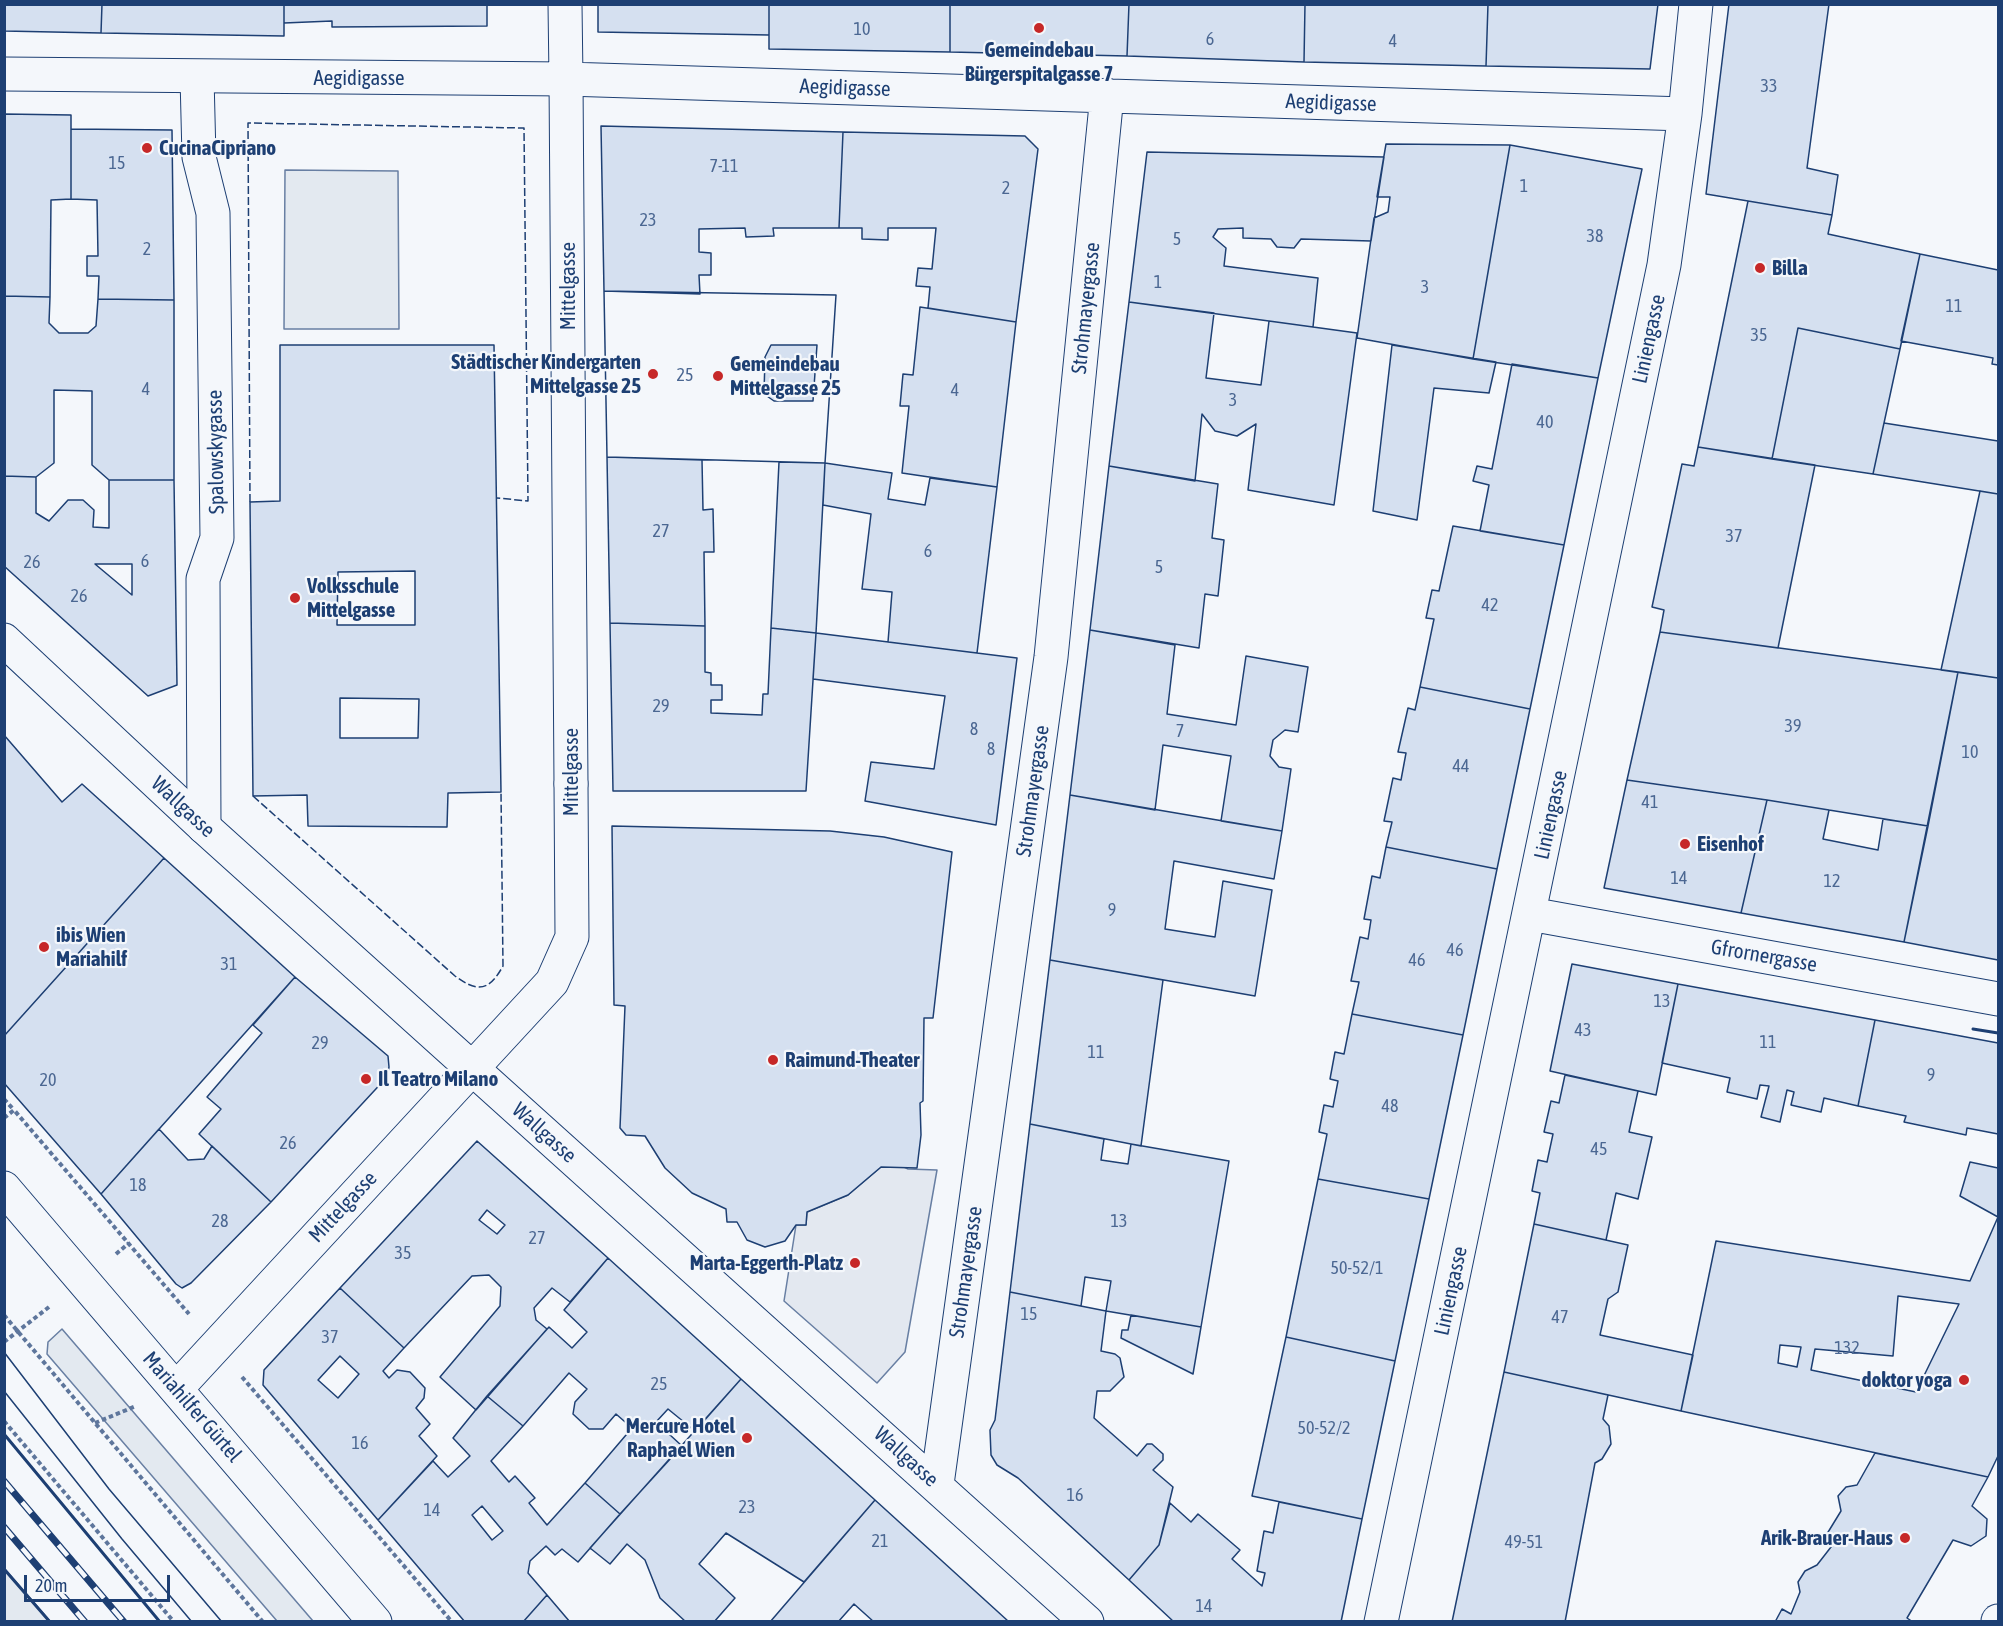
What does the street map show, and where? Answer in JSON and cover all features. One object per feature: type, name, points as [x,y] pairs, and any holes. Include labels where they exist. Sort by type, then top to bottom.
[{"type":"street","name":"Mittelgasse","points":[[177,1388],[552,982],[572,937],[565,4]]},
{"type":"street","name":"Liniengasse","points":[[1381,1622],[1664,266],[1685,114],[1696,4]]},
{"type":"street","name":"Aegidigasse","points":[[4,74],[566,79],[1685,114]]},
{"type":"street","name":"Spalowskygasse","points":[[197,77],[199,157],[213,213],[217,538],[203,579],[204,827]]},
{"type":"street","name":"Strohmayergasse","points":[[937,1484],[1051,657],[1107,95]]},
{"type":"street","name":"Wallgasse","points":[[4,640],[204,827],[937,1484],[1087,1622]]},
{"type":"street","name":"Gfrornergasse","points":[[1530,914],[1998,999]]},
{"type":"street","name":"Mariahilfer Gürtel","points":[[6,1192],[177,1388],[375,1622]]},
{"type":"path","points":[[4,1099],[452,1622]]},
{"type":"path","points":[[4,1118],[14,1110]]},
{"type":"path","points":[[4,1315],[263,1622]]},
{"type":"path","points":[[4,1421],[174,1622]]},
{"type":"shaded area","points":[[285,170],[398,171],[399,329],[284,329]]},
{"type":"shaded area","name":"Marta-Eggerth-Platz","points":[[902,1166],[908,1169],[937,1170],[905,1352],[877,1383],[784,1301],[796,1225],[806,1225],[807,1212],[848,1195],[881,1167]]},
{"type":"shaded area","points":[[62,1329],[313,1621],[277,1621],[47,1354],[48,1342]]},
{"type":"shaded area","points":[[5,1569],[50,1621],[5,1621]]},
{"type":"building","points":[[4,4],[102,4],[101,33],[4,31]]},
{"type":"building","points":[[102,4],[284,4],[284,36],[101,33]]},
{"type":"building","points":[[284,4],[487,4],[487,26],[332,27],[332,21],[284,23]]},
{"type":"building","points":[[598,4],[769,4],[769,35],[598,32]]},
{"type":"building","points":[[769,4],[950,4],[950,52],[769,49]]},
{"type":"building","name":"Gemeindebau Bürgerspitalgasse 7","points":[[950,4],[1129,4],[1127,56],[950,52]]},
{"type":"building","points":[[1129,4],[1305,4],[1304,62],[1127,56]]},
{"type":"building","points":[[1305,4],[1488,4],[1486,66],[1304,62]]},
{"type":"building","points":[[1488,4],[1658,4],[1650,69],[1486,66]]},
{"type":"building","points":[[1729,4],[1829,4],[1807,168],[1838,175],[1832,215],[1706,194]]},
{"type":"building","points":[[4,114],[71,115],[71,199],[51,200],[50,297],[4,296]]},
{"type":"building","points":[[601,126],[843,132],[839,228],[773,228],[774,236],[746,237],[745,228],[699,229],[699,252],[711,253],[711,275],[699,275],[700,294],[604,291]]},
{"type":"building","points":[[71,129],[172,130],[174,300],[98,299],[99,276],[87,276],[87,256],[98,256],[97,200],[71,199]]},
{"type":"building","points":[[843,132],[1025,136],[1038,149],[1016,322],[928,308],[930,287],[916,286],[918,268],[932,269],[936,228],[888,228],[888,240],[862,239],[862,228],[839,228]]},
{"type":"building","points":[[1386,144],[1510,145],[1473,359],[1357,338],[1374,218],[1388,212],[1390,197],[1377,197]]},
{"type":"building","points":[[1510,145],[1642,169],[1598,378],[1473,359]]},
{"type":"building","points":[[1147,152],[1384,157],[1371,241],[1301,239],[1294,248],[1277,247],[1271,239],[1243,238],[1243,228],[1218,229],[1213,237],[1226,248],[1224,266],[1318,278],[1313,327],[1129,302]]},
{"type":"building","points":[[1748,201],[1832,215],[1828,234],[1920,254],[1900,349],[1798,328],[1772,459],[1698,447]]},
{"type":"building","points":[[1920,254],[1998,270],[1998,365],[1992,364],[1993,358],[1901,341]]},
{"type":"building","name":"Gemeindebau Mittelgasse 25","points":[[604,291],[836,295],[825,463],[607,457]]},
{"type":"building","name":"Gemeindebau Mittelgasse 25","points":[[604,291],[836,295],[825,463],[607,457]],"holes":[[[771,345],[817,345],[813,401],[774,401],[764,394],[765,357]]]},
{"type":"building","points":[[4,296],[50,297],[49,323],[59,333],[88,333],[96,326],[98,299],[174,300],[174,480],[109,480],[92,465],[92,391],[54,390],[54,463],[36,477],[4,476]]},
{"type":"building","points":[[1129,302],[1214,313],[1206,378],[1261,385],[1269,321],[1357,333],[1334,505],[1248,490],[1256,424],[1237,436],[1215,431],[1202,414],[1195,481],[1109,466]]},
{"type":"building","name":"Gemeindebau Mittelgasse 25","points":[[920,307],[1016,322],[997,487],[902,473],[909,406],[900,406],[903,374],[913,375]]},
{"type":"building","points":[[1798,328],[1900,349],[1873,474],[1772,459]]},
{"type":"building","name":"Volksschule Mittelgasse","points":[[280,345],[494,345],[501,792],[448,793],[447,827],[308,826],[307,795],[253,796],[250,502],[280,501]],"holes":[[[415,571],[415,625],[337,625],[338,572]],[[340,698],[419,699],[418,738],[340,738]]]},
{"type":"building","points":[[1392,345],[1496,362],[1489,393],[1434,388],[1417,520],[1373,511]]},
{"type":"building","points":[[1512,364],[1598,378],[1564,545],[1480,531],[1489,485],[1473,481],[1477,466],[1492,469]]},
{"type":"building","points":[[1884,423],[1998,441],[1998,494],[1873,474]]},
{"type":"building","points":[[1698,447],[1815,465],[1778,648],[1660,632],[1664,610],[1652,607],[1682,464],[1694,466]]},
{"type":"building","points":[[607,457],[702,460],[703,510],[713,509],[714,552],[704,552],[705,626],[610,623]]},
{"type":"building","points":[[779,462],[825,463],[816,633],[771,628]]},
{"type":"building","points":[[825,463],[892,473],[888,499],[925,505],[930,478],[997,487],[977,653],[888,642],[892,592],[862,589],[871,514],[823,505]]},
{"type":"building","points":[[1109,466],[1218,484],[1212,538],[1224,540],[1218,596],[1205,594],[1199,648],[1090,630]]},
{"type":"building","points":[[4,476],[36,477],[36,513],[49,521],[68,500],[83,500],[94,510],[93,527],[109,528],[109,480],[174,480],[177,685],[148,696],[4,566]],"holes":[[[95,564],[132,564],[132,595]]]},
{"type":"building","points":[[1980,491],[1998,494],[1998,678],[1941,670]]},
{"type":"building","points":[[1453,526],[1564,545],[1530,709],[1420,687],[1434,619],[1426,618],[1432,590],[1439,591]]},
{"type":"building","points":[[610,623],[705,626],[705,672],[711,673],[711,685],[722,685],[722,700],[711,700],[711,713],[762,715],[763,694],[768,694],[771,628],[816,633],[806,791],[613,791]]},
{"type":"building","points":[[1090,630],[1175,645],[1167,714],[1236,725],[1246,656],[1308,667],[1298,732],[1285,730],[1273,740],[1270,756],[1279,767],[1291,769],[1282,831],[1221,821],[1231,756],[1163,745],[1155,810],[1070,795]]},
{"type":"building","points":[[1660,632],[1958,672],[1928,826],[1627,780]]},
{"type":"building","points":[[816,633],[1017,658],[996,825],[865,801],[871,762],[934,769],[945,696],[813,679]]},
{"type":"building","points":[[1958,672],[1998,678],[1998,960],[1904,942]]},
{"type":"building","points":[[1420,687],[1530,709],[1497,869],[1386,847],[1392,822],[1384,821],[1393,778],[1401,780],[1406,753],[1398,752],[1408,708],[1415,710]]},
{"type":"building","name":"ibis Wien Mariahilf","points":[[4,735],[62,802],[82,784],[164,858],[4,1036]]},
{"type":"building","name":"Eisenhof","points":[[1627,780],[1767,800],[1741,913],[1604,888]]},
{"type":"building","points":[[1070,795],[1282,831],[1274,879],[1174,861],[1165,929],[1215,937],[1223,881],[1272,890],[1255,996],[1050,960]]},
{"type":"building","points":[[1767,800],[1829,810],[1823,839],[1878,850],[1883,819],[1928,826],[1904,942],[1741,913]]},
{"type":"building","name":"Raimund-Theater","points":[[612,826],[830,831],[884,837],[952,852],[933,1018],[924,1018],[923,1101],[920,1103],[921,1135],[917,1168],[881,1167],[848,1195],[807,1212],[806,1225],[796,1225],[785,1241],[765,1247],[747,1240],[737,1222],[727,1222],[726,1209],[692,1193],[665,1168],[645,1136],[626,1135],[620,1128],[625,1006],[614,1005]]},
{"type":"building","points":[[1386,847],[1497,869],[1463,1035],[1352,1014],[1359,982],[1351,981],[1360,937],[1368,939],[1371,920],[1364,919],[1372,876],[1380,878]]},
{"type":"building","points":[[164,858],[295,977],[101,1194],[4,1083],[4,1036]]},
{"type":"building","points":[[1050,960],[1163,980],[1141,1146],[1030,1124]]},
{"type":"building","points":[[1572,964],[1678,984],[1656,1095],[1550,1071]]},
{"type":"building","points":[[295,977],[388,1056],[389,1067],[387,1077],[271,1202],[199,1134],[221,1109],[207,1097],[262,1033],[253,1025]]},
{"type":"building","points":[[1678,984],[1875,1020],[1858,1106],[1824,1098],[1821,1112],[1791,1105],[1794,1092],[1787,1090],[1780,1122],[1761,1117],[1769,1086],[1760,1085],[1757,1099],[1727,1092],[1730,1078],[1662,1063]]},
{"type":"building","points":[[1352,1014],[1463,1035],[1429,1199],[1318,1179],[1327,1134],[1319,1132],[1324,1105],[1333,1107],[1338,1081],[1330,1079],[1335,1052],[1344,1054]]},
{"type":"building","points":[[1875,1020],[1998,1043],[1998,1134],[1967,1128],[1966,1135],[1904,1122],[1906,1116],[1858,1106]]},
{"type":"building","points":[[1565,1075],[1638,1091],[1629,1132],[1652,1137],[1638,1199],[1616,1193],[1606,1240],[1534,1224],[1540,1193],[1532,1191],[1538,1160],[1547,1162],[1553,1134],[1544,1132],[1551,1101],[1559,1103]]},
{"type":"building","points":[[1030,1124],[1104,1139],[1101,1160],[1128,1164],[1131,1144],[1229,1161],[1201,1327],[1106,1311],[1111,1281],[1085,1277],[1081,1306],[1010,1292]]},
{"type":"building","points":[[159,1129],[188,1160],[204,1159],[212,1146],[271,1202],[191,1283],[182,1288],[176,1284],[101,1194]]},
{"type":"building","points":[[477,1141],[608,1258],[570,1302],[552,1288],[534,1308],[536,1320],[547,1329],[476,1410],[440,1377],[500,1306],[501,1287],[489,1275],[472,1276],[404,1348],[340,1288]],"holes":[[[487,1210],[505,1225],[497,1234],[479,1220]]]},
{"type":"building","points":[[1970,1162],[1998,1168],[1998,1217],[1960,1196]]},
{"type":"building","points":[[1318,1179],[1429,1199],[1395,1361],[1286,1337]]},
{"type":"building","points":[[1998,1217],[1998,1456],[1988,1477],[1681,1411],[1716,1241],[1970,1281]],"holes":[[[1898,1296],[1959,1304],[1916,1392],[1811,1370],[1815,1349],[1893,1356]],[[1780,1345],[1801,1347],[1797,1367],[1778,1363]]]},
{"type":"building","points":[[1534,1224],[1628,1245],[1618,1292],[1608,1299],[1600,1335],[1693,1355],[1681,1411],[1504,1372]]},
{"type":"building","points":[[608,1258],[741,1379],[695,1431],[668,1409],[656,1422],[682,1446],[620,1514],[585,1483],[632,1428],[616,1414],[603,1429],[589,1429],[573,1414],[575,1402],[587,1389],[569,1373],[523,1426],[487,1396],[549,1327],[572,1348],[587,1332],[564,1310]]},
{"type":"building","points":[[340,1288],[404,1348],[383,1371],[389,1378],[397,1370],[410,1372],[425,1388],[424,1398],[416,1408],[430,1424],[419,1436],[437,1456],[378,1520],[263,1385],[264,1370]],"holes":[[[340,1356],[359,1374],[338,1398],[318,1380]]]},
{"type":"building","points":[[1010,1292],[1106,1311],[1101,1351],[1115,1354],[1120,1358],[1124,1377],[1110,1391],[1097,1391],[1094,1418],[1137,1456],[1147,1444],[1152,1444],[1163,1454],[1163,1460],[1153,1470],[1173,1487],[1159,1545],[1129,1580],[1018,1478],[997,1465],[991,1455],[990,1430],[995,1420]]},
{"type":"building","points":[[1131,1315],[1201,1327],[1193,1374],[1121,1338],[1122,1330],[1128,1330]]},
{"type":"building","points":[[1286,1337],[1395,1361],[1362,1519],[1252,1496]]},
{"type":"building","points":[[1504,1372],[1608,1395],[1603,1419],[1609,1426],[1611,1444],[1602,1459],[1595,1463],[1565,1622],[1452,1622]]},
{"type":"building","points":[[741,1379],[875,1500],[804,1582],[726,1533],[699,1564],[735,1598],[714,1622],[686,1622],[660,1598],[645,1560],[627,1544],[610,1564],[590,1548]]},
{"type":"building","points":[[487,1396],[523,1426],[491,1461],[509,1482],[515,1476],[535,1498],[529,1503],[547,1525],[585,1483],[620,1514],[578,1562],[562,1549],[555,1555],[546,1546],[530,1561],[528,1573],[547,1595],[523,1622],[465,1622],[378,1520],[433,1461],[448,1477],[470,1456],[453,1438]],"holes":[[[482,1506],[503,1531],[492,1540],[472,1515]]]},
{"type":"building","name":"Arik-Brauer-Haus","points":[[1875,1453],[1988,1477],[1972,1506],[1987,1519],[1986,1536],[1971,1546],[1953,1540],[1907,1618],[1913,1622],[1775,1622],[1782,1609],[1791,1614],[1800,1592],[1798,1582],[1805,1571],[1817,1565],[1831,1547],[1822,1542],[1841,1511],[1838,1496],[1846,1487],[1857,1485]]},
{"type":"building","points":[[875,1500],[1008,1621],[874,1622],[854,1604],[838,1622],[770,1622]]},
{"type":"building","points":[[1279,1502],[1362,1519],[1341,1622],[1174,1622],[1129,1580],[1159,1545],[1170,1503],[1191,1522],[1198,1514],[1240,1550],[1232,1559],[1262,1586],[1265,1573],[1257,1571],[1264,1531],[1273,1533]]},
{"type":"building","points":[[547,1595],[570,1622],[523,1622]]},
{"type":"tram line","points":[[4,1352],[109,1489],[222,1622]]},
{"type":"tram line","points":[[4,1391],[122,1539],[192,1622]]},
{"type":"railway","points":[[4,1481],[124,1622]]},
{"type":"railway","points":[[4,1527],[85,1622]]},
{"type":"fence","points":[[250,502],[248,123],[524,128],[528,501],[497,498]]},
{"type":"fence","points":[[253,796],[455,976],[470,985],[482,987],[493,981],[503,966],[501,792]]},
{"type":"wall","points":[[1973,1029],[1998,1033]]},
{"type":"wall","points":[[4,1434],[160,1622]]},
{"type":"wall","points":[[4,1569],[50,1622]]},
{"type":"place","name":"Gemeindebau Bürgerspitalgasse 7","points":[[1039,28]]},
{"type":"place","name":"CucinaCipriano","points":[[147,148]]},
{"type":"place","name":"Billa","points":[[1760,268]]},
{"type":"place","name":"Städtischer Kindergarten Mittelgasse 25","points":[[653,374]]},
{"type":"place","name":"Gemeindebau Mittelgasse 25","points":[[718,376]]},
{"type":"place","name":"Volksschule Mittelgasse","points":[[295,598]]},
{"type":"place","name":"Eisenhof","points":[[1685,844]]},
{"type":"place","name":"ibis Wien Mariahilf","points":[[44,947]]},
{"type":"place","name":"Raimund-Theater","points":[[773,1060]]},
{"type":"place","name":"Il Teatro Milano","points":[[366,1079]]},
{"type":"place","name":"Marta-Eggerth-Platz","points":[[855,1263]]},
{"type":"place","name":"doktor yoga","points":[[1964,1380]]},
{"type":"place","name":"Mercure Hotel Raphael Wien","points":[[747,1438]]},
{"type":"place","name":"Arik-Brauer-Haus","points":[[1905,1538]]}]
